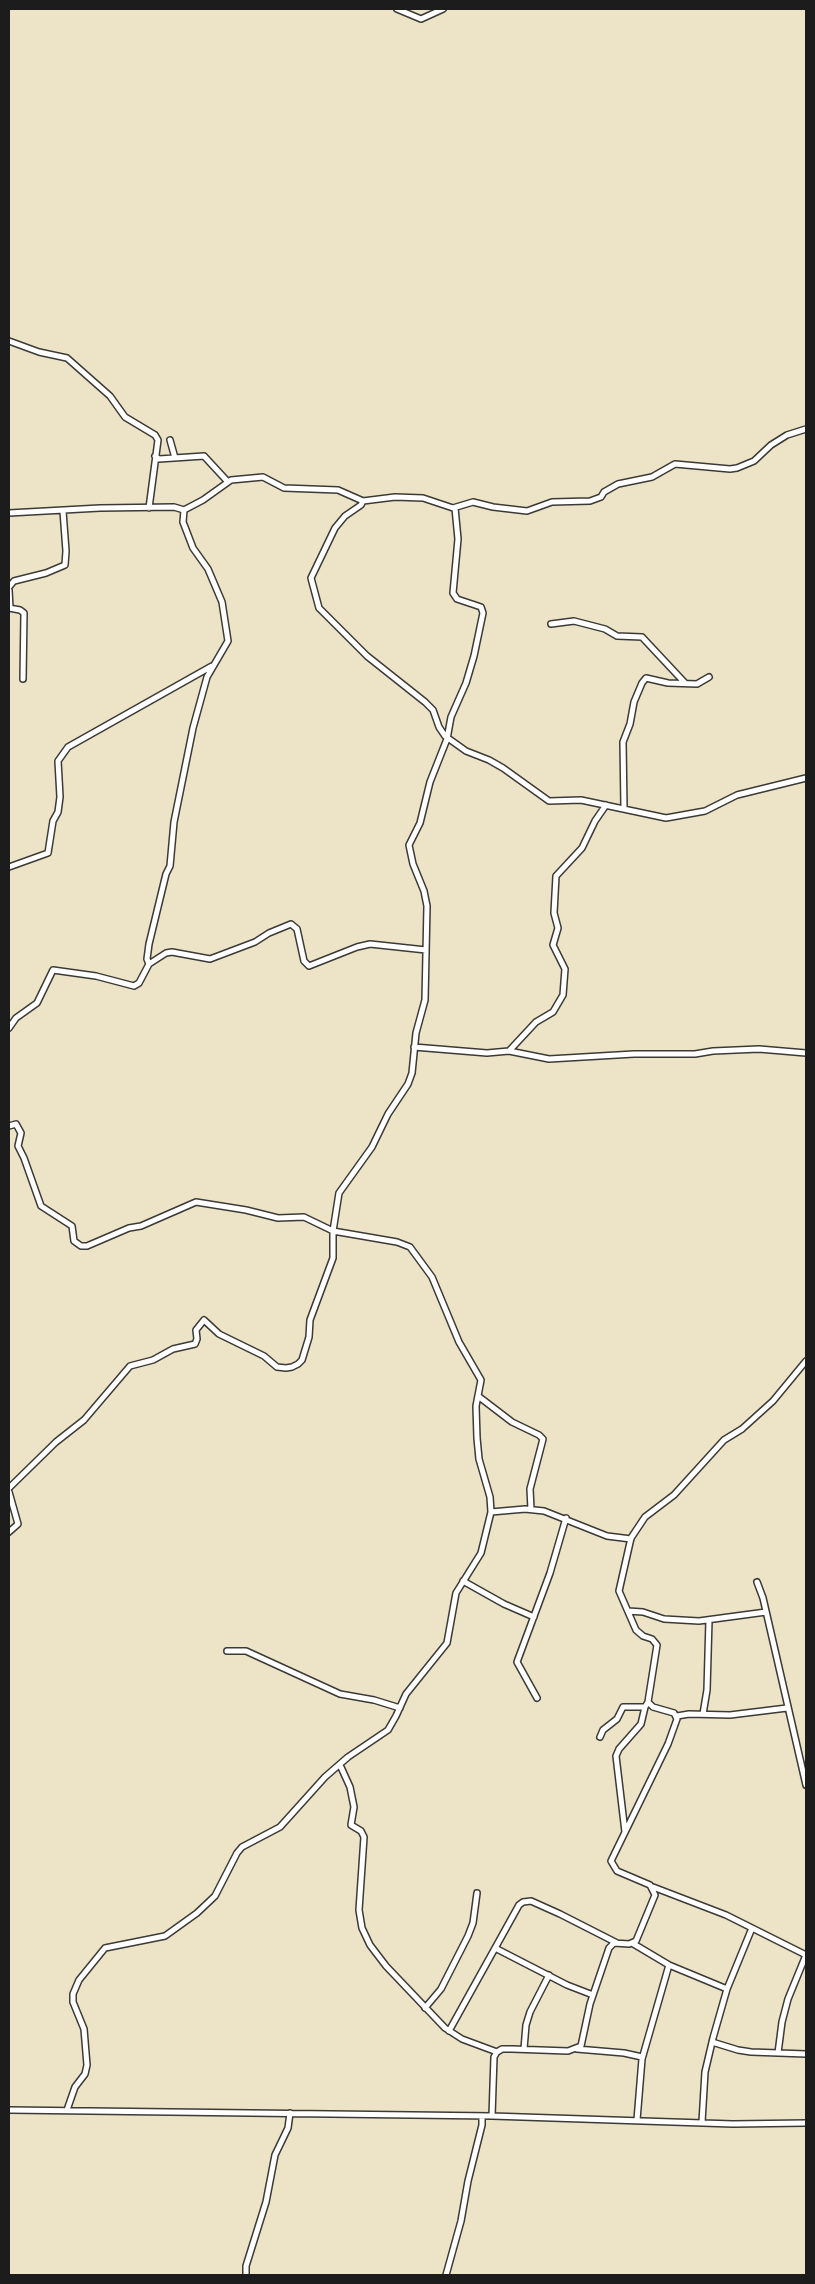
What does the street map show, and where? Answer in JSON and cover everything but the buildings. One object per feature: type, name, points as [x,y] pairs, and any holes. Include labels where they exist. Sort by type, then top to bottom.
[{"type":"street","points":[[397,9],[422,19],[443,9]]},
{"type":"street","points":[[9,340],[38,352],[67,358],[110,396],[125,417],[155,435],[158,440],[150,508]]},
{"type":"street","points":[[9,513],[174,507],[184,510],[203,500],[228,482],[236,479],[263,476],[284,488],[338,490],[363,501],[395,497],[423,498],[455,508],[472,502],[523,511],[552,502],[590,501],[600,497],[604,492],[618,484],[652,477],[675,464],[737,468],[754,461],[771,445],[787,435],[806,429]]},
{"type":"street","points":[[170,440],[174,458]]},
{"type":"street","points":[[155,456],[159,459],[204,456],[228,482]]},
{"type":"street","points":[[363,501],[361,505],[345,516],[335,528],[311,578],[319,606],[323,613],[367,656],[408,686],[425,702],[433,710],[440,730],[466,750],[490,760],[529,784],[548,800],[580,800],[666,818],[705,811],[737,795],[806,778]]},
{"type":"street","points":[[9,1532],[18,1524],[9,1490],[56,1442],[84,1420],[130,1366],[153,1360],[174,1349],[195,1344],[197,1339],[196,1330],[204,1320],[219,1334],[264,1356],[278,1367],[286,1368],[298,1364],[310,1338],[310,1320],[333,1258],[332,1231],[339,1193],[372,1147],[388,1114],[408,1084],[412,1073],[416,1033],[425,1000],[426,898],[412,864],[409,845],[420,823],[430,782],[474,656],[482,613],[481,608],[457,599],[454,593],[458,539],[455,508]]},
{"type":"street","points":[[149,964],[147,959],[149,944],[166,874],[170,866],[174,822],[190,742],[212,666],[228,643],[225,618],[214,581],[193,548],[183,522],[184,510]]},
{"type":"street","points":[[23,679],[24,613],[10,608],[9,589],[14,580],[46,573],[65,565],[63,511]]},
{"type":"street","points":[[551,624],[574,621],[605,629],[617,636],[642,637],[685,683]]},
{"type":"street","points":[[9,867],[48,853],[53,821],[58,812],[60,797],[58,761],[68,747],[212,666]]},
{"type":"street","points":[[624,808],[623,742],[630,724],[638,688],[646,678],[668,683],[697,684],[709,677]]},
{"type":"street","points":[[509,1051],[536,1022],[553,1012],[563,995],[565,969],[553,945],[558,928],[554,913],[556,876],[582,848],[595,821],[606,805]]},
{"type":"street","points":[[9,1028],[16,1018],[37,1003],[53,970],[102,978],[134,986],[139,983],[149,964],[170,952],[210,959],[255,942],[269,932],[291,924],[296,929],[304,961],[309,966],[357,947],[370,944],[426,950]]},
{"type":"street","points":[[414,1047],[487,1053],[509,1051],[549,1059],[634,1054],[695,1054],[713,1051],[759,1049],[806,1053]]},
{"type":"street","points":[[9,1126],[16,1124],[21,1133],[18,1146],[41,1206],[72,1226],[74,1241],[81,1246],[87,1246],[128,1228],[141,1226],[196,1202],[246,1210],[278,1218],[304,1218],[332,1231],[403,1244],[415,1252],[432,1277],[459,1342],[481,1380],[478,1396],[476,1438],[479,1459],[490,1497],[491,1512],[484,1546],[456,1593],[447,1643],[412,1685],[384,1733],[325,1777],[280,1827],[248,1842],[239,1850],[215,1896],[186,1922],[159,1938],[105,1948],[79,1980],[73,1994],[74,2006],[84,2029],[87,2065],[85,2074],[76,2087],[67,2110]]},
{"type":"street","points":[[626,1832],[616,1756],[619,1749],[641,1724],[647,1704],[657,1645],[652,1639],[640,1635],[618,1590],[631,1539],[645,1517],[674,1495],[724,1440],[742,1429],[773,1401],[806,1361]]},
{"type":"street","points":[[478,1396],[512,1422],[539,1435],[543,1439],[530,1489],[531,1509]]},
{"type":"street","points":[[491,1512],[531,1509],[566,1518],[607,1536],[631,1539]]},
{"type":"street","points":[[537,1698],[517,1664],[556,1554],[566,1518]]},
{"type":"street","points":[[463,1581],[504,1604],[534,1616]]},
{"type":"street","points":[[757,1582],[766,1612],[806,1785]]},
{"type":"street","points":[[628,1611],[643,1612],[664,1619],[709,1620],[766,1612]]},
{"type":"street","points":[[703,1714],[707,1690],[709,1620]]},
{"type":"street","points":[[227,1651],[246,1652],[253,1656],[265,1658],[340,1694],[374,1700],[400,1708]]},
{"type":"street","points":[[600,1737],[603,1730],[616,1720],[623,1708],[647,1704],[670,1711],[677,1716],[703,1714],[730,1715],[787,1708]]},
{"type":"street","points":[[677,1716],[677,1724],[612,1858],[612,1864],[617,1871],[718,1912],[806,1955],[788,1999],[782,2022],[778,2053]]},
{"type":"street","points":[[340,1764],[350,1787],[354,1807],[351,1825],[361,1831],[364,1837],[359,1897],[362,1928],[379,1958],[424,2008],[449,2031],[471,2044],[497,2052]]},
{"type":"street","points":[[632,1943],[636,1941],[655,1895],[653,1887]]},
{"type":"street","points":[[424,2008],[441,1989],[468,1936],[473,1923],[476,1893]]},
{"type":"street","points":[[449,2031],[519,1905],[528,1901],[577,1922],[617,1943],[632,1943],[669,1964],[727,1989]]},
{"type":"street","points":[[702,2122],[705,2072],[712,2042],[727,1989],[752,1928]]},
{"type":"street","points":[[577,2049],[582,2044],[585,2021],[609,1948],[617,1943]]},
{"type":"street","points":[[495,1948],[549,1976],[593,1995]]},
{"type":"street","points":[[637,2120],[642,2057],[669,1964]]},
{"type":"street","points":[[524,2049],[526,2024],[530,2012],[549,1976]]},
{"type":"street","points":[[712,2042],[738,2050],[806,2054]]},
{"type":"street","points":[[492,2116],[494,2057],[502,2049],[568,2051],[577,2049],[615,2052],[642,2057]]},
{"type":"street","points":[[9,2110],[45,2112],[67,2110],[492,2116],[806,2123]]},
{"type":"street","points":[[246,2275],[247,2262],[266,2202],[275,2155],[288,2128],[290,2113]]},
{"type":"street","points":[[446,2275],[461,2221],[468,2181],[480,2134],[482,2116]]}]
